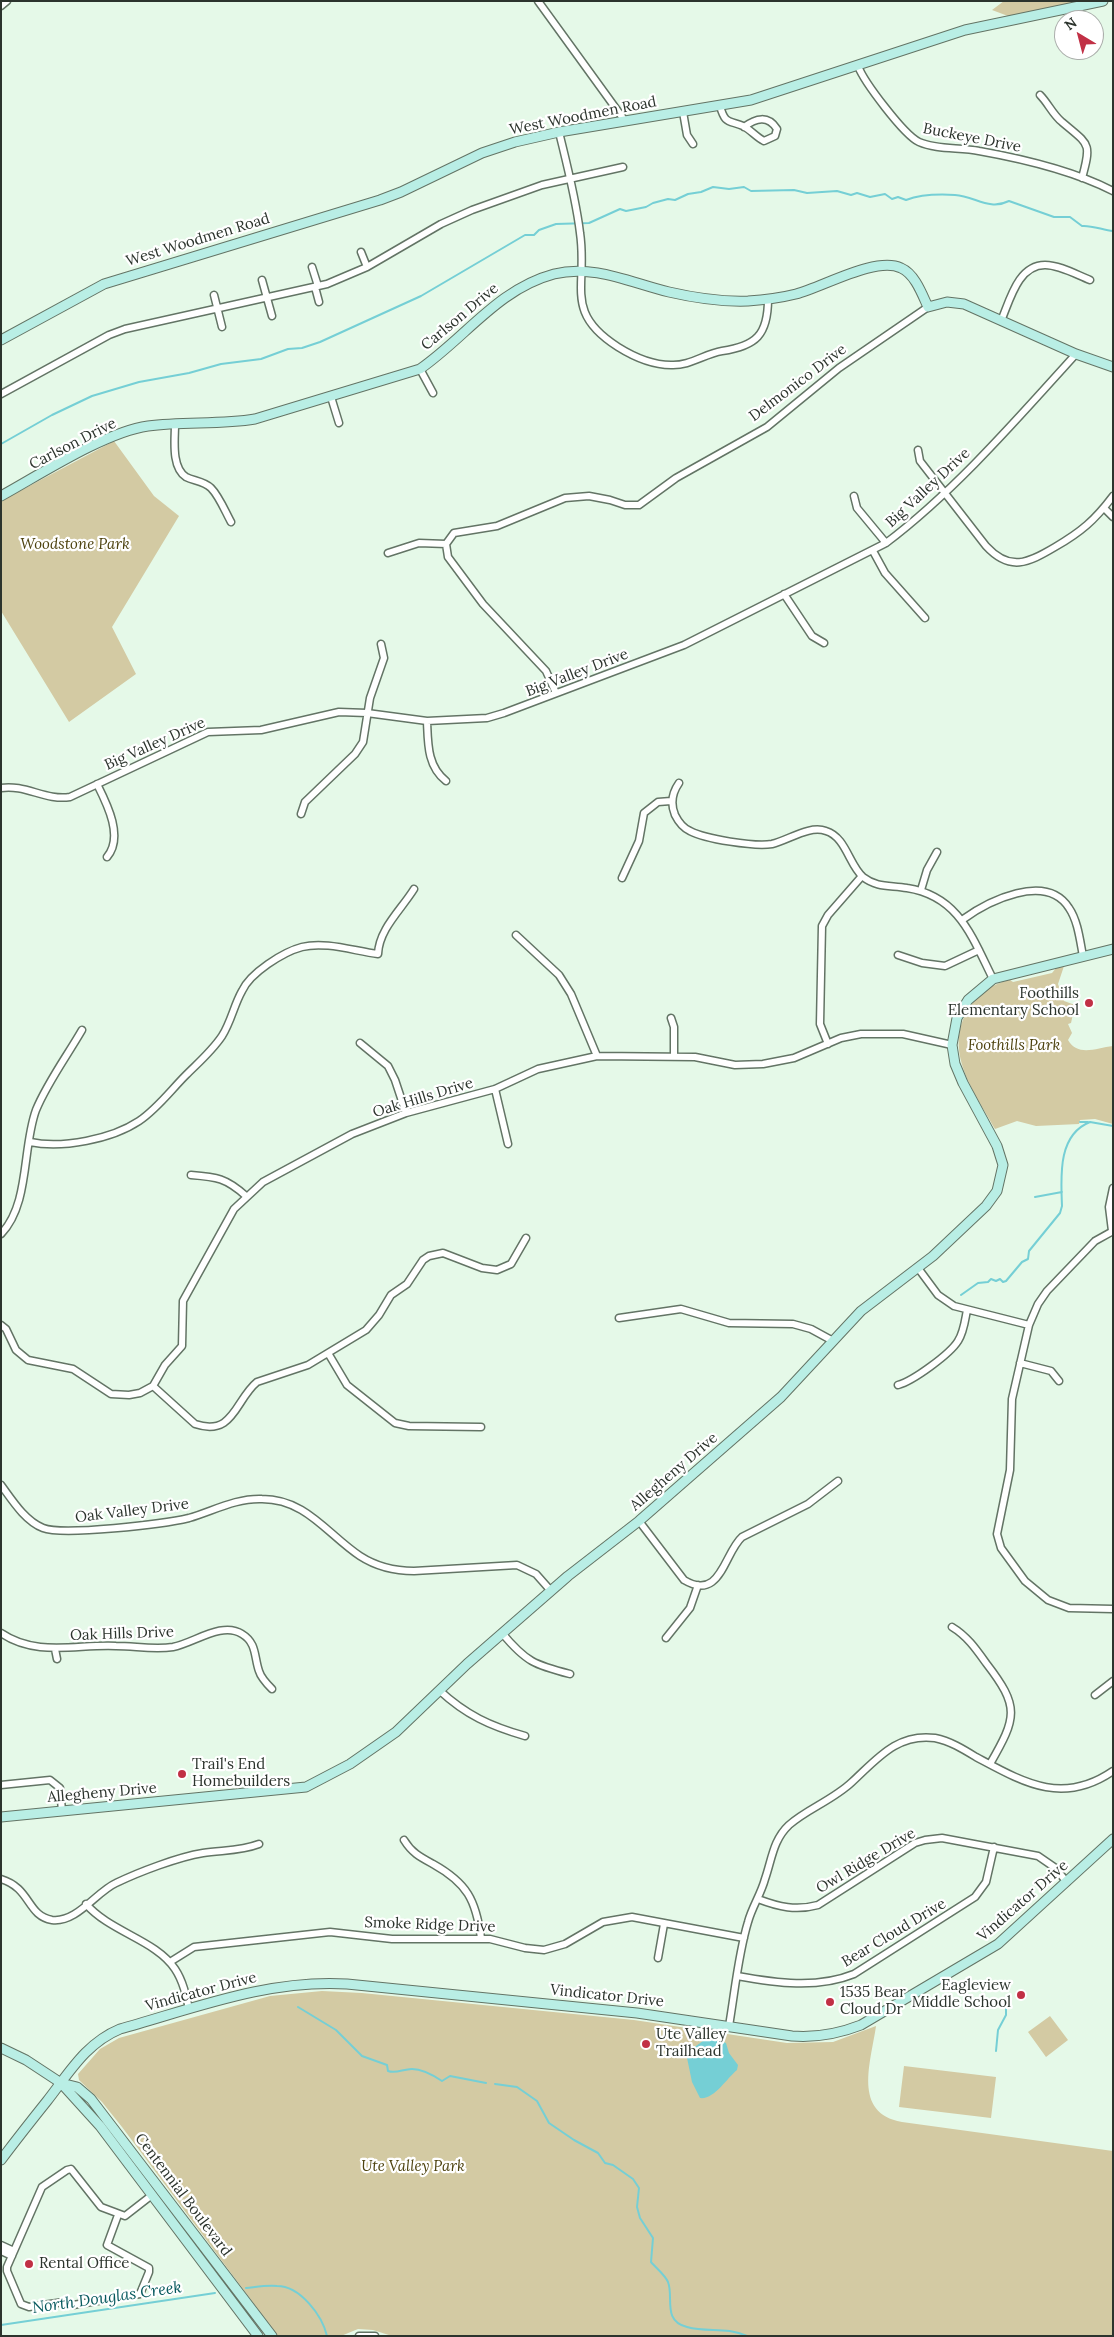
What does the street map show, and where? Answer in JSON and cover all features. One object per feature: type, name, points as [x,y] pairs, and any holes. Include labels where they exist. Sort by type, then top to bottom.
[{"type":"main road","name":"West Woodmen Road","points":[[1,340],[104,284],[380,200],[401,192],[482,153],[515,142],[559,132],[720,106],[776,93],[966,30],[1103,1]]},
{"type":"main road","name":"Carlson Drive","points":[[1,496],[120,433],[148,426],[238,422],[331,397],[420,369],[438,356],[497,302],[534,280],[557,273],[582,271],[601,273],[668,292],[702,299],[734,302],[796,294],[873,267],[890,264],[909,274],[928,307]]},
{"type":"main road","name":"Delmonico Drive","points":[[928,307],[937,303],[956,302],[1076,354],[1113,366]]},
{"type":"main road","name":"Allegheny Drive","points":[[1,1816],[306,1787],[350,1764],[380,1745],[551,1591],[639,1521],[788,1391],[861,1311],[918,1268],[992,1199],[997,1191],[1003,1165],[997,1146],[963,1083],[955,1064],[952,1045],[954,1030],[962,1010],[974,994],[993,979],[1113,949]]},
{"type":"main road","name":"Vindicator Drive","points":[[3,2155],[87,2050],[112,2032],[189,2009],[276,1987],[327,1983],[637,2012],[805,2037],[827,2036],[861,2025],[998,1944],[1113,1839]]},
{"type":"main road","name":"Centennial Boulevard","points":[[1,2048],[26,2060],[61,2082],[77,2087],[108,2119],[272,2336]]},
{"type":"main road","name":"Centennial Boulevard","points":[[61,2082],[100,2126],[258,2336]]},
{"type":"street","points":[[1,6],[8,1]]},
{"type":"street","points":[[538,1],[625,121]]},
{"type":"street","name":"Buckeye Drive","points":[[858,66],[865,80],[910,136],[921,143],[977,150],[1022,160],[1082,178],[1113,191]]},
{"type":"street","points":[[1040,95],[1062,122],[1074,130],[1084,141],[1088,157],[1082,178]]},
{"type":"street","points":[[720,106],[723,118],[729,122],[744,126],[764,141],[775,136],[777,129],[773,122],[764,119],[752,120],[744,126]]},
{"type":"street","points":[[683,112],[687,135],[693,144]]},
{"type":"street","points":[[559,132],[581,235],[582,306],[589,323],[595,330],[631,355],[664,365],[682,364],[717,352],[740,349],[748,345],[760,334],[765,326],[768,316],[768,299]]},
{"type":"street","points":[[1,394],[109,335],[125,329],[316,287],[367,267],[454,218],[542,185],[623,167]]},
{"type":"street","points":[[361,252],[367,267]]},
{"type":"street","points":[[1002,321],[1018,283],[1029,270],[1038,266],[1053,266],[1090,280]]},
{"type":"street","points":[[312,267],[319,302]]},
{"type":"street","points":[[262,280],[272,316]]},
{"type":"street","points":[[214,295],[222,327]]},
{"type":"street","name":"Delmonico Drive","points":[[446,544],[454,533],[497,526],[565,498],[601,497],[625,505],[639,505],[676,478],[767,427],[839,368],[928,307]]},
{"type":"street","name":"Big Valley Drive","points":[[1,788],[14,786],[62,798],[97,784],[208,732],[261,730],[332,712],[368,713],[427,721],[487,718],[671,650],[886,543],[911,523],[1010,427],[1076,354]]},
{"type":"street","points":[[420,369],[433,393]]},
{"type":"street","points":[[331,397],[339,423]]},
{"type":"street","points":[[174,424],[176,460],[179,470],[185,476],[212,488],[231,522]]},
{"type":"street","points":[[918,450],[920,461],[992,553],[1008,562],[1017,563],[1036,558],[1076,534],[1088,526],[1113,496]]},
{"type":"street","points":[[854,496],[857,508],[886,543]]},
{"type":"street","points":[[1104,508],[1113,517]]},
{"type":"street","points":[[388,553],[419,543],[446,544],[448,557],[483,604],[546,671],[556,693]]},
{"type":"street","points":[[873,550],[885,573],[925,618]]},
{"type":"street","points":[[784,594],[812,636],[824,643]]},
{"type":"street","points":[[301,814],[306,802],[354,754],[363,742],[374,686],[384,658],[382,644]]},
{"type":"street","points":[[427,721],[432,763],[437,774],[446,781]]},
{"type":"street","points":[[679,783],[671,801],[674,813],[686,829],[711,837],[765,845],[815,829],[827,831],[836,837],[862,876],[881,886],[921,890],[940,899],[962,920],[993,979]]},
{"type":"street","points":[[97,784],[107,804],[113,824],[113,848],[107,857]]},
{"type":"street","points":[[622,878],[639,840],[644,813],[658,802],[671,801]]},
{"type":"street","points":[[921,890],[937,852]]},
{"type":"street","points":[[828,1044],[820,1024],[822,926],[828,915],[862,876]]},
{"type":"street","points":[[30,1142],[50,1146],[73,1144],[118,1131],[139,1121],[154,1108],[220,1039],[242,991],[251,977],[293,950],[314,945],[378,954],[378,941],[414,889]]},
{"type":"street","points":[[962,920],[983,906],[1022,892],[1041,890],[1051,892],[1070,909],[1083,956]]},
{"type":"street","points":[[516,935],[559,976],[571,994],[597,1056]]},
{"type":"street","points":[[898,956],[922,963],[945,966],[979,950]]},
{"type":"street","points":[[671,1018],[674,1027],[674,1056]]},
{"type":"street","points":[[1,1234],[10,1223],[18,1206],[36,1110],[82,1030]]},
{"type":"street","name":"Oak Hills Drive","points":[[152,1386],[165,1365],[182,1346],[184,1301],[230,1216],[246,1196],[263,1182],[342,1139],[406,1113],[495,1089],[538,1070],[597,1056],[674,1056],[702,1058],[735,1065],[763,1064],[803,1055],[850,1036],[896,1034],[952,1045]]},
{"type":"street","points":[[360,1043],[388,1066],[395,1080],[406,1113]]},
{"type":"street","points":[[495,1089],[508,1144]]},
{"type":"street","points":[[191,1175],[222,1178],[246,1196]]},
{"type":"street","points":[[1113,1188],[1109,1207],[1112,1231],[1095,1241],[1046,1291],[1029,1325],[1012,1399],[1010,1470],[997,1526],[998,1541],[1025,1581],[1048,1600],[1075,1609],[1113,1609]]},
{"type":"street","points":[[1,1325],[6,1329],[16,1350],[28,1360],[73,1369],[111,1394],[133,1394],[152,1386],[187,1419],[196,1424],[211,1427],[219,1425],[231,1417],[257,1382],[300,1369],[366,1330],[379,1316],[391,1295],[406,1284],[423,1260],[429,1256],[443,1253],[482,1268],[497,1270],[510,1264],[526,1238]]},
{"type":"street","points":[[918,1268],[938,1295],[954,1306],[1029,1325]]},
{"type":"street","points":[[619,1318],[681,1309],[729,1323],[793,1324],[811,1329],[833,1341]]},
{"type":"street","points":[[898,1385],[908,1382],[953,1347],[961,1334],[967,1310]]},
{"type":"street","points":[[328,1353],[347,1385],[395,1423],[409,1426],[481,1426]]},
{"type":"street","points":[[1020,1363],[1051,1372],[1059,1380]]},
{"type":"street","points":[[639,1521],[679,1574],[688,1582],[698,1585],[717,1578],[735,1544],[742,1537],[808,1504],[838,1481]]},
{"type":"street","name":"Oak Valley Drive","points":[[2,1489],[36,1525],[60,1532],[162,1522],[190,1517],[241,1501],[276,1500],[296,1506],[307,1512],[361,1556],[380,1566],[400,1571],[414,1571],[516,1566],[536,1574],[551,1591]]},
{"type":"street","points":[[666,1638],[690,1608],[698,1585]]},
{"type":"street","points":[[952,1627],[965,1634],[1008,1694],[1012,1713],[1011,1722],[1004,1740],[990,1764]]},
{"type":"street","name":"Oak Hills Drive","points":[[1,1633],[30,1646],[55,1649],[99,1646],[170,1647],[218,1632],[233,1630],[240,1633],[255,1648],[260,1673],[272,1689]]},
{"type":"street","points":[[502,1634],[530,1662],[570,1674]]},
{"type":"street","name":"Oak Hills Drive","points":[[55,1649],[57,1659]]},
{"type":"street","points":[[1095,1695],[1113,1682]]},
{"type":"street","points":[[439,1690],[480,1721],[525,1736]]},
{"type":"street","points":[[729,2026],[744,1938],[773,1848],[789,1825],[835,1796],[878,1756],[892,1746],[911,1738],[935,1738],[957,1746],[1031,1785],[1056,1789],[1087,1784],[1113,1771]]},
{"type":"street","points":[[1,1785],[50,1780],[60,1788],[62,1811]]},
{"type":"street","name":"Owl Ridge Drive","points":[[758,1899],[786,1908],[804,1908],[818,1905],[914,1843],[942,1838],[1038,1856],[1054,1867],[1067,1882]]},
{"type":"street","points":[[404,1840],[411,1852],[454,1877],[464,1887],[476,1909],[481,1938]]},
{"type":"street","points":[[1,1878],[18,1887],[35,1911],[46,1918],[60,1920],[67,1918],[102,1891],[118,1882],[206,1852],[248,1848],[259,1844]]},
{"type":"street","name":"Bear Cloud Drive","points":[[737,1976],[793,1984],[834,1980],[854,1974],[975,1897],[986,1882],[994,1847]]},
{"type":"street","points":[[86,1904],[99,1917],[170,1962],[179,1975],[189,2009]]},
{"type":"street","name":"Smoke Ridge Drive","points":[[170,1962],[194,1947],[330,1932],[392,1938],[481,1938],[505,1941],[524,1948],[544,1950],[566,1944],[594,1926],[613,1919],[632,1917],[744,1938]]},
{"type":"street","points":[[658,1958],[664,1924]]},
{"type":"street","points":[[118,2214],[107,2245],[146,2264],[149,2268],[142,2291],[137,2296],[73,2305],[64,2302],[29,2308],[21,2304],[7,2271],[42,2187],[67,2170],[74,2171],[102,2207],[118,2214],[128,2215],[152,2195]]},
{"type":"street","points":[[1,2244],[13,2253]]},
{"type":"street","points":[[1,2251],[13,2253]]},
{"type":"street","points":[[359,2336],[374,2336]]},
{"type":"green space","points":[[1004,1],[1099,1],[1016,19],[992,10]]},
{"type":"green space","name":"Woodstone Park","points":[[114,441],[154,496],[179,516],[112,627],[136,674],[69,722],[1,611],[1,501]]},
{"type":"green space","name":"Foothills Park","points":[[1064,966],[1058,984],[1064,1001],[1075,1005],[1071,1023],[1068,1024],[1072,1033],[1068,1040],[1072,1045],[1082,1050],[1113,1046],[1113,1124],[1095,1119],[1080,1120],[1079,1124],[1036,1126],[1017,1121],[995,1129],[970,1085],[964,1070],[959,1040],[962,1024],[969,1008],[981,994],[992,986],[1004,981],[1010,980],[1013,982],[1052,973],[1057,967]]},
{"type":"green space","name":"Ute Valley Park","points":[[322,1991],[362,1993],[634,2020],[787,2043],[833,2042],[876,2026],[868,2084],[870,2097],[876,2108],[886,2117],[902,2122],[1113,2151],[1113,2336],[392,2336],[373,2330],[358,2329],[341,2336],[278,2336],[122,2127],[102,2102],[79,2080],[78,2074],[100,2049],[119,2038],[270,1996]]},
{"type":"green space","points":[[1050,2016],[1068,2040],[1046,2057],[1028,2032]]},
{"type":"green space","points":[[904,2066],[996,2077],[991,2118],[899,2107]]},
{"type":"water","points":[[716,2039],[726,2043],[729,2053],[738,2065],[737,2070],[710,2096],[700,2098],[692,2082],[686,2053],[703,2041]]},
{"type":"waterway","points":[[1,444],[52,415],[92,396],[139,382],[189,373],[221,364],[261,359],[288,349],[302,348],[320,342],[421,296],[525,235],[534,235],[539,230],[556,224],[589,223],[620,209],[626,211],[646,207],[653,203],[668,199],[675,200],[713,187],[729,189],[744,187],[751,191],[794,190],[807,193],[837,191],[851,195],[857,193],[870,197],[885,194],[892,199],[898,197],[906,200],[931,195],[955,195],[988,204],[1002,204],[1009,201],[1054,217],[1070,217],[1082,226],[1113,231]]},
{"type":"waterway","points":[[1080,1122],[1088,1122]]},
{"type":"waterway","points":[[961,1295],[978,1283],[988,1282],[991,1279],[1006,1281],[1022,1262],[1028,1259],[1029,1251],[1060,1213],[1062,1206],[1063,1158],[1066,1147],[1072,1137],[1079,1128],[1090,1122],[1113,1126]]},
{"type":"waterway","points":[[1035,1197],[1062,1192]]},
{"type":"waterway","points":[[298,2007],[336,2030],[362,2056],[387,2065],[388,2071],[416,2069],[442,2081],[450,2076],[486,2083]]},
{"type":"waterway","points":[[996,2051],[998,2030],[1006,2015],[1006,2007]]},
{"type":"waterway","points":[[495,2084],[517,2087],[537,2101],[549,2123],[598,2153],[605,2163],[613,2165],[633,2179],[639,2188],[637,2207],[640,2218],[653,2238],[651,2262],[668,2282],[670,2288],[670,2308],[674,2320],[679,2324],[695,2329],[732,2331],[747,2336]]},
{"type":"waterway","name":"North Douglas Creek","points":[[246,2288],[273,2286],[286,2287],[294,2291],[302,2296],[315,2311],[327,2336]]},
{"type":"waterway","name":"North Douglas Creek","points":[[1,2325],[215,2293]]},
{"type":"place","name":"Foothills Elementary School","points":[[1089,1003]]},
{"type":"place","name":"Trail's End Homebuilders","points":[[182,1774]]},
{"type":"place","name":"Eagleview Middle School","points":[[1021,1995]]},
{"type":"place","name":"1535 Bear Cloud Dr","points":[[830,2002]]},
{"type":"place","name":"Ute Valley Trailhead","points":[[646,2044]]},
{"type":"place","name":"Rental Office","points":[[29,2264]]}]
